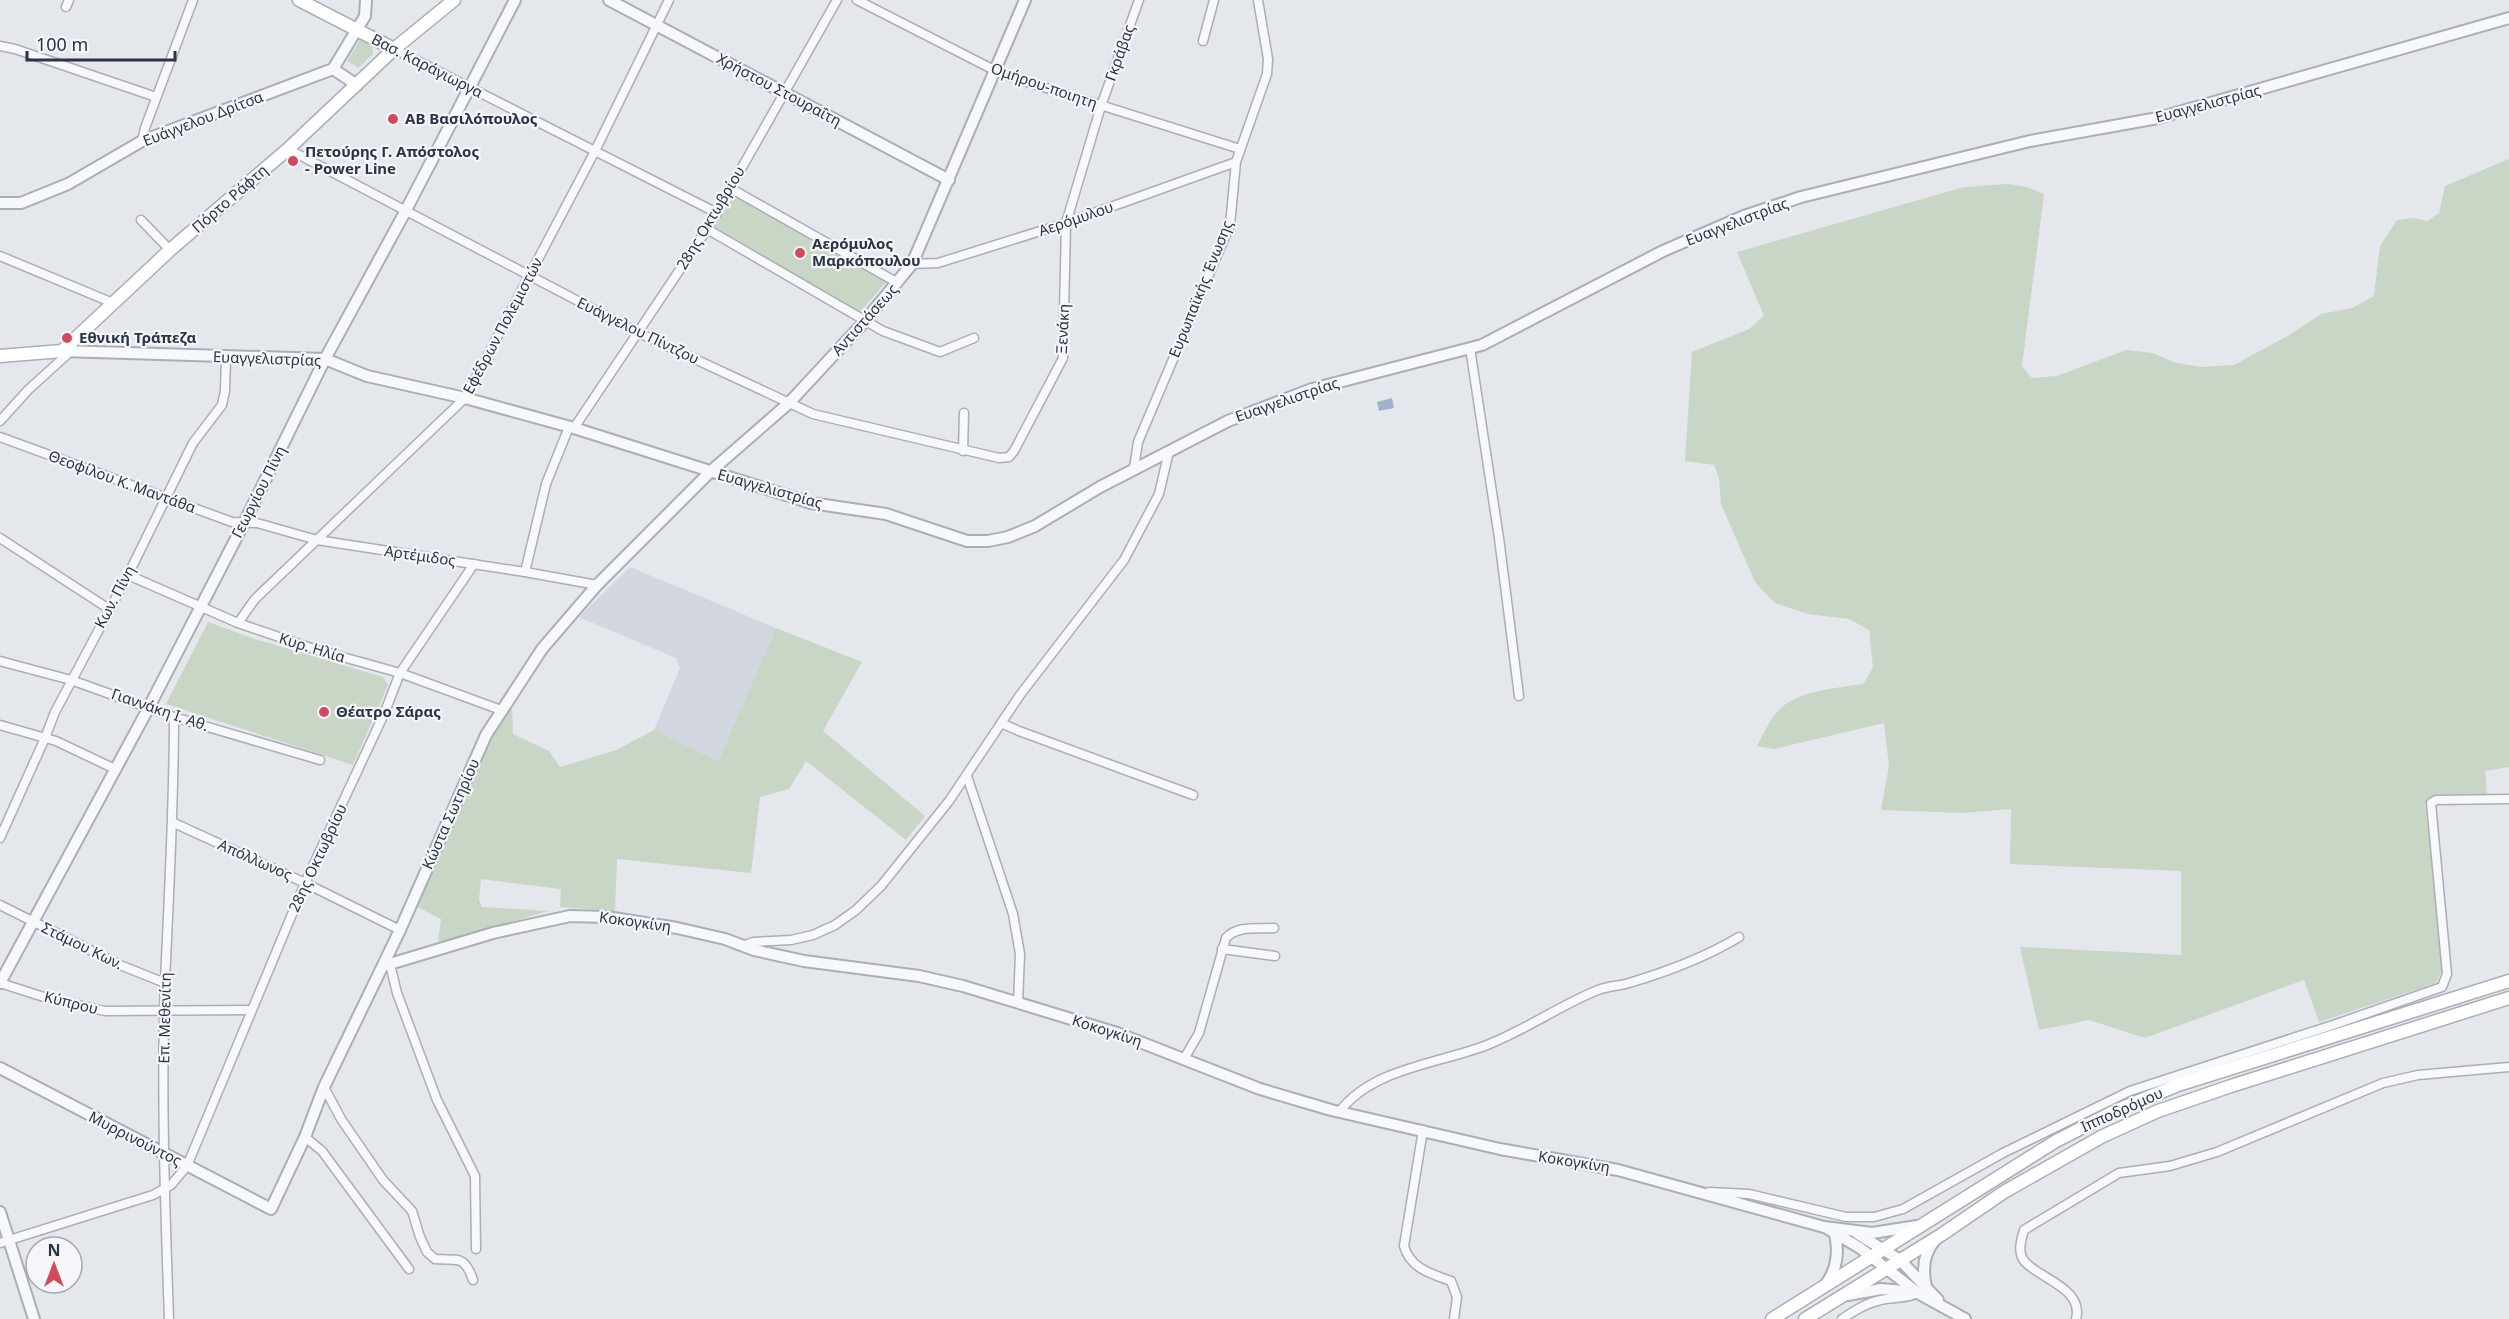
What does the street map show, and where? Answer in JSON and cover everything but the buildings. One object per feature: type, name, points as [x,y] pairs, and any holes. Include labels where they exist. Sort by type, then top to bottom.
[{"type":"main road","name":"Βασ. Καράγιωργα","points":[[299,0],[394,49]]},
{"type":"main road","name":"Πόρτο Ράφτη","points":[[66,351],[170,250],[288,149],[394,49],[454,0]]},
{"type":"main road","points":[[0,356],[66,351]]},
{"type":"main road","name":"Ιπποδρόμου","points":[[1772,1319],[2056,1141],[2117,1110],[2178,1085],[2509,981]]},
{"type":"main road","name":"Ιπποδρόμου","points":[[1805,1319],[1845,1296],[2014,1187],[2101,1137],[2158,1111],[2509,998]]},
{"type":"street","points":[[142,141],[156,97],[193,0]]},
{"type":"street","points":[[357,85],[333,69],[365,16],[366,0]]},
{"type":"street","name":"Γεωργίου Πίνη","points":[[0,983],[149,707],[325,359],[405,212],[515,0]]},
{"type":"street","name":"Χρήστου Στουραΐτη","points":[[609,0],[949,180]]},
{"type":"street","name":"Εφέδρων Πολεμιστών","points":[[238,624],[255,599],[465,398],[595,151],[669,0]]},
{"type":"street","name":"28ης Οκτωβρίου","points":[[525,572],[546,484],[571,428],[639,333],[717,213],[837,0]]},
{"type":"street","name":"Ομήρου-ποιητη","points":[[857,0],[995,71],[1240,149]]},
{"type":"street","name":"Αντιστάσεως","points":[[711,471],[789,403],[865,321],[912,264],[1025,0]]},
{"type":"street","name":"Γκράβας","points":[[1066,223],[1101,106],[1139,0]]},
{"type":"street","points":[[1203,40],[1214,0]]},
{"type":"street","name":"Ευρωπαϊκής Ένωσης","points":[[1134,468],[1137,442],[1230,225],[1236,162],[1267,74],[1268,59],[1256,1]]},
{"type":"street","name":"Ευαγγελιστρίας","points":[[66,351],[325,359],[379,380],[465,398],[571,428],[811,503],[886,514],[967,541],[988,541],[1026,530],[1134,468],[1228,421],[1312,389],[1482,345],[1663,251],[1744,216],[1801,197],[2030,141],[2158,118],[2509,18]]},
{"type":"street","points":[[0,46],[43,58],[156,97]]},
{"type":"street","name":"Βασ. Καράγιωργα","points":[[394,49],[717,213]]},
{"type":"street","name":"Ευάγγελου Δρίτσα","points":[[0,203],[21,203],[68,184],[142,141],[333,69]]},
{"type":"street","name":"Ευάγγελου Πίντζου","points":[[288,149],[639,333],[813,414],[963,451],[999,458],[1009,457]]},
{"type":"street","name":"Αερόμυλου","points":[[912,264],[938,264],[1066,223],[1236,162]]},
{"type":"street","points":[[730,188],[898,283]]},
{"type":"street","points":[[141,220],[170,250]]},
{"type":"street","name":"Ξενάκη","points":[[1009,457],[1063,358],[1066,223]]},
{"type":"street","points":[[707,229],[883,330],[940,352],[974,338]]},
{"type":"street","points":[[0,256],[113,303]]},
{"type":"street","points":[[1470,348],[1499,538],[1519,696]]},
{"type":"street","points":[[0,421],[66,351]]},
{"type":"street","name":"Κων. Πίνη","points":[[0,838],[55,712],[128,575],[164,498],[193,443],[222,405],[225,391],[226,357]]},
{"type":"street","points":[[963,451],[964,413]]},
{"type":"street","name":"Θεοφίλου Κ. Μαντάθα","points":[[0,437],[232,522],[244,523]]},
{"type":"street","points":[[743,946],[753,942],[791,940],[813,935],[835,925],[856,910],[881,886],[967,776],[1002,723],[1124,560],[1159,494],[1169,451]]},
{"type":"street","name":"Κώστα Σωτηρίου","points":[[271,1209],[305,1137],[324,1087],[387,965],[469,771],[501,710],[542,649],[597,585],[711,471]]},
{"type":"street","name":"Αρτέμιδος","points":[[244,523],[257,523],[316,540],[597,585]]},
{"type":"street","points":[[0,538],[109,609]]},
{"type":"street","name":"28ης Οκτωβρίου","points":[[187,1166],[305,882],[384,714],[400,674],[474,564]]},
{"type":"street","name":"Κυρ. Ηλία","points":[[128,575],[238,624],[400,674],[501,710]]},
{"type":"street","name":"Γιαννάκη Ι. Αθ.","points":[[0,661],[71,680],[174,717],[320,760]]},
{"type":"street","name":"Επ. Μεθενίτη","points":[[169,1319],[163,1153],[165,983],[174,823],[174,717]]},
{"type":"street","points":[[1002,723],[1193,795]]},
{"type":"street","points":[[0,725],[45,738],[115,769]]},
{"type":"street","points":[[967,776],[1013,914],[1020,954],[1018,1003]]},
{"type":"street","points":[[1702,1192],[1749,1194],[1846,1217],[1874,1217],[1894,1212],[2003,1153],[2130,1091],[2442,987],[2447,974],[2431,803],[2436,800],[2509,799]]},
{"type":"street","name":"Απόλλωνος","points":[[174,823],[305,882],[400,930]]},
{"type":"street","name":"Στάμου Κων.","points":[[0,905],[120,965],[165,983]]},
{"type":"street","name":"Κοκογκίνη","points":[[387,965],[493,933],[570,916],[607,917],[677,928],[804,961],[919,976],[963,986],[1118,1033],[1283,1097],[1533,1156],[1618,1170],[1824,1227]]},
{"type":"street","points":[[1185,1059],[1199,1034],[1226,938],[1240,929],[1275,928]]},
{"type":"street","points":[[1340,1112],[1357,1092],[1390,1077],[1416,1066],[1487,1045],[1597,991],[1628,983],[1691,961],[1739,937]]},
{"type":"street","points":[[1222,949],[1275,956]]},
{"type":"street","points":[[387,965],[437,1100],[475,1176],[476,1249]]},
{"type":"street","name":"Κύπρου","points":[[0,983],[47,998],[105,1011],[251,1010]]},
{"type":"street","points":[[2076,1319],[2078,1312],[2074,1299],[2024,1261],[2019,1245],[2025,1230],[2119,1173],[2170,1166],[2217,1152],[2383,1083],[2418,1075],[2509,1067]]},
{"type":"street","name":"Μυρρινούντος","points":[[0,1068],[271,1209]]},
{"type":"street","points":[[324,1087],[341,1119],[383,1180],[412,1211],[427,1252],[435,1259],[459,1259],[468,1266],[473,1280]]},
{"type":"street","points":[[1423,1130],[1404,1246],[1413,1264],[1451,1281],[1457,1297],[1454,1319]]},
{"type":"street","points":[[305,1137],[321,1151],[409,1269]]},
{"type":"street","points":[[5,1241],[165,1190],[187,1166]]},
{"type":"street","points":[[0,1212],[5,1241],[34,1319]]},
{"type":"street","points":[[1824,1227],[1853,1232],[1890,1232],[1927,1223]]},
{"type":"street","points":[[1824,1227],[1965,1319]]},
{"type":"street","points":[[1853,1232],[1886,1249],[1900,1260],[1922,1290]]},
{"type":"street","points":[[1823,1288],[1830,1279],[1837,1257],[1835,1234]]},
{"type":"street","points":[[1922,1290],[1923,1264],[1932,1243],[1941,1235]]},
{"type":"street","points":[[1845,1296],[1881,1289],[1922,1290]]},
{"type":"street","points":[[1842,1319],[1869,1304],[1882,1300],[1905,1298],[1922,1290]]},
{"type":"shaded area","points":[[630,567],[776,628],[718,761],[654,730],[680,668],[676,658],[579,617]]},
{"type":"green space","points":[[361,38],[372,44],[373,54],[358,68],[347,61]]},
{"type":"green space","points":[[2509,159],[2509,767],[2485,771],[2487,795],[2429,797],[2425,804],[2442,971],[2436,983],[2319,1022],[2304,980],[2145,1038],[2089,1020],[2039,1030],[2020,947],[2181,955],[2181,871],[2010,864],[2011,809],[1963,813],[1881,810],[1889,766],[1884,723],[1774,749],[1757,746],[1773,717],[1790,701],[1814,692],[1863,684],[1873,668],[1869,630],[1849,619],[1808,614],[1775,603],[1755,582],[1721,504],[1719,478],[1714,465],[1685,461],[1692,352],[1749,329],[1764,316],[1737,252],[1964,187],[2007,184],[2027,187],[2044,194],[2022,366],[2032,378],[2057,376],[2126,350],[2153,353],[2176,363],[2202,367],[2234,365],[2291,334],[2321,314],[2352,308],[2374,296],[2380,246],[2397,220],[2414,218],[2427,221],[2439,213],[2445,186]]},
{"type":"green space","points":[[734,194],[887,281],[859,313],[714,229]]},
{"type":"green space","points":[[208,622],[255,639],[383,677],[388,685],[353,765],[166,704]]},
{"type":"green space","points":[[776,628],[862,662],[823,731],[925,816],[906,840],[806,761],[789,789],[760,797],[751,873],[617,859],[615,911],[560,907],[561,889],[481,879],[479,900],[482,907],[548,911],[438,943],[441,919],[413,905],[488,739],[505,708],[512,709],[513,734],[549,751],[560,767],[616,750],[654,730],[718,761]]},
{"type":"water","points":[[1392,398],[1394,408],[1379,411],[1377,402]]},
{"type":"place","name":"ΑΒ Βασιλόπουλος","points":[[393,119]]},
{"type":"place","name":"Πετούρης Γ. Απόστολος - Power Line","points":[[293,161]]},
{"type":"place","name":"Αερόμυλος Μαρκόπουλου","points":[[800,253]]},
{"type":"place","name":"Εθνική Τράπεζα","points":[[67,338]]},
{"type":"place","name":"Θέατρο Σάρας","points":[[324,712]]}]
